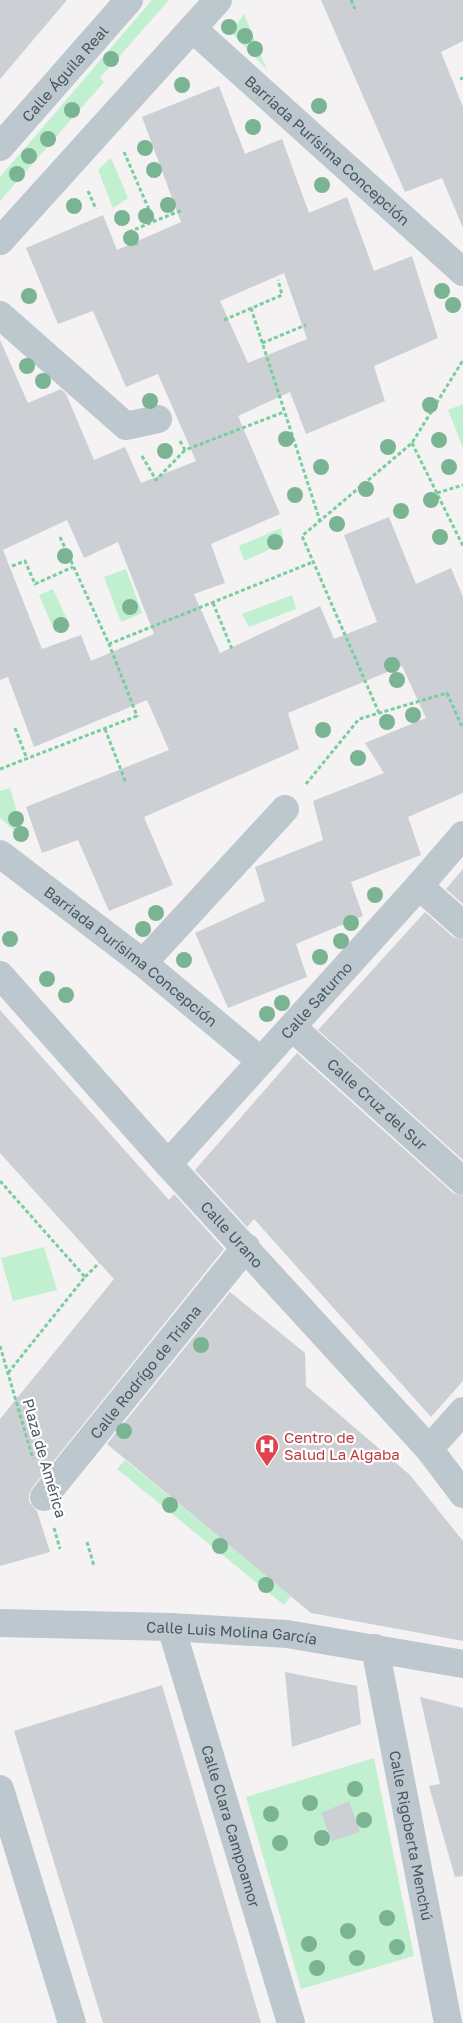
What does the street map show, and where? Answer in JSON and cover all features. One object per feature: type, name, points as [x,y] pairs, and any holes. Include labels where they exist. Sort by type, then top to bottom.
[{"type":"street","name":"Calle Águila Real","points":[[0,147],[129,0]]},
{"type":"street","points":[[0,241],[218,0]]},
{"type":"street","name":"Barriada Purísima Concepción","points":[[193,29],[463,272]]},
{"type":"street","points":[[0,315],[126,426],[158,419]]},
{"type":"street","points":[[143,964],[285,809]]},
{"type":"street","name":"Calle Saturno","points":[[168,1164],[463,835]]},
{"type":"street","name":"Barriada Purísima Concepción","points":[[0,854],[143,964],[261,1061]]},
{"type":"street","points":[[419,886],[463,925]]},
{"type":"street","name":"Calle Urano","points":[[0,975],[168,1164],[429,1449],[459,1479]]},
{"type":"street","name":"Calle Cruz del Sur","points":[[292,1027],[463,1181]]},
{"type":"street","name":"Calle Rodrígo de Triana","points":[[44,1497],[246,1247]]},
{"type":"street","points":[[429,1449],[463,1411]]},
{"type":"street","name":"Calle Luis Molina García","points":[[0,1623],[172,1627],[287,1634],[463,1664]]},
{"type":"street","name":"Calle Clara Campoamor","points":[[172,1627],[292,2023]]},
{"type":"street","name":"Calle Rigoberta Menchú","points":[[375,1648],[448,2023]]},
{"type":"street","points":[[0,1789],[72,2023]]},
{"type":"path","points":[[352,0],[355,9]]},
{"type":"path","points":[[110,119],[154,221]]},
{"type":"path","points":[[137,245],[131,231],[182,210]]},
{"type":"path","points":[[224,320],[282,294],[278,280]]},
{"type":"path","points":[[251,308],[320,521]]},
{"type":"path","points":[[262,343],[306,326]]},
{"type":"path","points":[[379,713],[302,536],[412,443],[463,360]]},
{"type":"path","points":[[126,426],[156,480],[185,450],[284,412]]},
{"type":"path","points":[[158,419],[173,429],[185,450]]},
{"type":"path","points":[[412,443],[463,546]]},
{"type":"path","points":[[437,493],[463,485]]},
{"type":"path","points":[[0,770],[137,716],[109,644],[60,537]]},
{"type":"path","points":[[12,566],[25,561],[36,584],[73,567]]},
{"type":"path","points":[[109,644],[313,562]]},
{"type":"path","points":[[213,602],[232,649]]},
{"type":"path","points":[[285,809],[359,719],[447,693],[463,729]]},
{"type":"path","points":[[15,728],[27,759]]},
{"type":"path","points":[[105,729],[126,783]]},
{"type":"path","points":[[0,1182],[84,1277]]},
{"type":"path","points":[[8,1373],[84,1277],[99,1263]]},
{"type":"path","name":"Plaza de América","points":[[0,1346],[60,1548]]},
{"type":"path","points":[[87,1542],[94,1566]]},
{"type":"green space","points":[[152,0],[169,0],[100,78],[104,82],[0,201],[0,177]]},
{"type":"green space","points":[[244,14],[267,70],[231,32]]},
{"type":"green space","points":[[111,158],[128,198],[113,208],[98,170]]},
{"type":"green space","points":[[463,404],[463,448],[448,410]]},
{"type":"green space","points":[[281,528],[284,543],[244,561],[239,546]]},
{"type":"green space","points":[[126,569],[142,613],[121,622],[104,577]]},
{"type":"green space","points":[[53,589],[70,626],[55,632],[39,595]]},
{"type":"green space","points":[[292,595],[296,609],[249,627],[242,614]]},
{"type":"green space","points":[[10,788],[25,840],[0,818],[0,791]]},
{"type":"green space","points":[[44,1247],[57,1290],[13,1301],[1,1258]]},
{"type":"green space","points":[[125,1460],[291,1596],[284,1605],[117,1469]]},
{"type":"green space","points":[[374,1758],[414,1956],[301,1989],[246,1797]]},
{"type":"building","points":[[0,0],[67,0],[0,79]]},
{"type":"building","points":[[321,0],[463,0],[463,41],[441,52],[463,107],[463,228],[442,178],[405,192]]},
{"type":"building","points":[[219,86],[245,154],[282,139],[309,213],[347,197],[374,271],[412,256],[438,338],[374,366],[385,401],[306,434],[290,392],[238,416],[280,514],[211,544],[225,583],[194,594],[220,653],[320,606],[334,639],[377,622],[344,535],[389,517],[416,584],[451,568],[463,597],[463,793],[408,817],[421,855],[351,882],[363,916],[296,944],[307,977],[228,1008],[195,933],[265,901],[255,867],[323,840],[313,801],[384,773],[365,743],[426,718],[402,666],[288,713],[299,749],[144,817],[173,885],[109,911],[78,840],[42,853],[26,807],[169,750],[147,700],[34,747],[8,677],[0,680],[0,340],[28,403],[61,389],[66,394],[94,460],[125,447],[141,483],[196,461],[158,374],[126,387],[93,311],[58,324],[26,248],[103,215],[117,250],[181,222],[142,117]],"holes":[[[284,273],[307,339],[248,363],[220,301]],[[67,520],[84,558],[118,542],[154,634],[91,661],[81,635],[42,649],[3,550]]]},
{"type":"building","points":[[463,869],[463,904],[446,889]]},
{"type":"building","points":[[425,912],[453,937],[463,940],[463,1160],[318,1030]]},
{"type":"building","points":[[0,1010],[169,1200],[174,1194],[224,1249],[32,1488],[29,1494],[29,1502],[37,1511],[50,1552],[0,1566],[0,1419],[114,1279],[0,1153]]},
{"type":"building","points":[[297,1053],[453,1193],[463,1196],[463,1381],[431,1417],[254,1219],[247,1227],[195,1170]]},
{"type":"building","name":"Centro de Salud La Algaba","points":[[230,1292],[305,1353],[306,1386],[410,1475],[463,1541],[463,1641],[311,1613],[107,1444]]},
{"type":"building","points":[[285,1672],[357,1686],[361,1724],[292,1747]]},
{"type":"building","points":[[162,1685],[261,2023],[103,2023],[14,1731]]},
{"type":"building","points":[[420,1697],[463,1708],[463,1876],[455,1877],[429,1786],[440,1784]]},
{"type":"building","points":[[349,1801],[360,1832],[332,1841],[321,1813]]},
{"type":"place","name":"Centro de Salud La Algaba","points":[[267,1467]]}]
